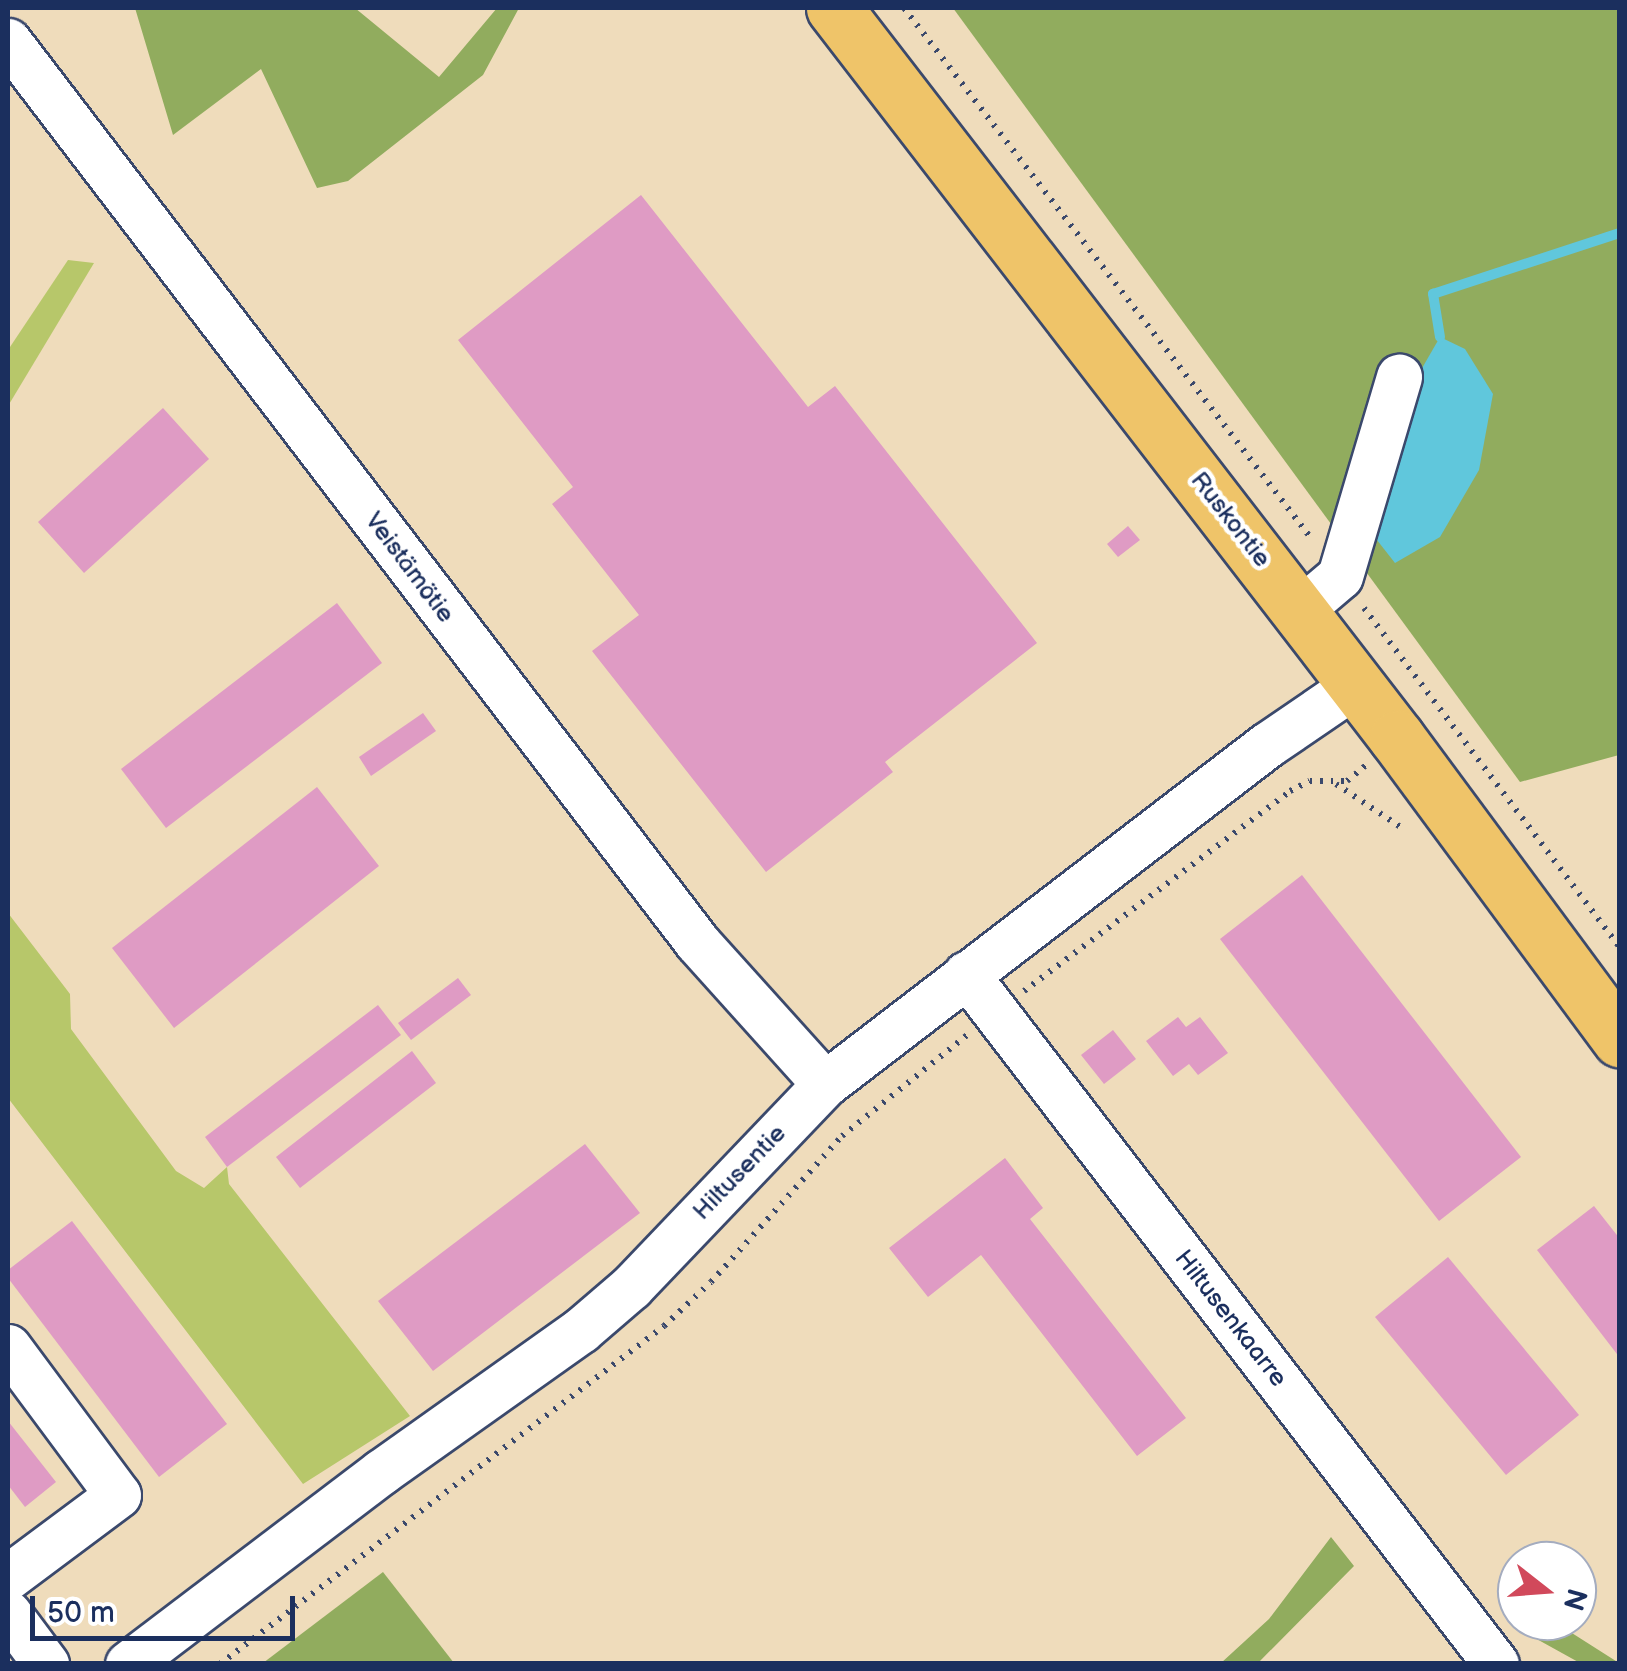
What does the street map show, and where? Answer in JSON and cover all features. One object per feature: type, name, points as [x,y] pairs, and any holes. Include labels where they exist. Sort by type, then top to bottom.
[{"type":"main road","name":"Ruskontie","points":[[834,8],[1320,593],[1355,685],[1416,722],[1620,1038]]},
{"type":"street","name":"Veistämötie","points":[[8,41],[696,942],[824,1084]]},
{"type":"street","points":[[1320,593],[1400,377]]},
{"type":"street","name":"Hiltusentie","points":[[128,1664],[381,1472],[581,1330],[631,1287],[824,1084],[1267,744],[1355,685]]},
{"type":"street","name":"Hiltusenkaarre","points":[[966,974],[1496,1664]]},
{"type":"street","points":[[8,1348],[118,1495],[8,1577]]},
{"type":"street","points":[[8,1613],[46,1664]]},
{"type":"path","points":[[904,8],[1416,722],[1620,948]]},
{"type":"path","points":[[220,1664],[664,1326],[711,1282],[842,1136],[996,1012],[1290,791],[1310,781],[1347,782],[1416,722]]},
{"type":"green space","points":[[135,8],[355,8],[439,77],[497,8],[519,8],[483,75],[348,181],[317,188],[261,69],[173,135]]},
{"type":"green space","points":[[953,8],[1619,8],[1619,755],[1520,782]]},
{"type":"green space","points":[[68,260],[94,263],[8,406],[8,350]]},
{"type":"green space","points":[[8,913],[70,994],[71,1029],[176,1171],[204,1188],[227,1167],[229,1184],[410,1416],[303,1484],[8,1098]]},
{"type":"green space","points":[[1331,1537],[1354,1566],[1258,1663],[1221,1663],[1269,1619]]},
{"type":"green space","points":[[383,1572],[454,1663],[263,1663]]},
{"type":"green space","points":[[1540,1641],[1584,1641],[1619,1663],[1580,1663]]},
{"type":"water","points":[[1440,337],[1465,349],[1493,394],[1479,470],[1440,537],[1395,563],[1373,535],[1410,389]]},
{"type":"building","points":[[641,195],[808,407],[835,386],[1037,643],[885,762],[893,772],[766,872],[592,651],[639,615],[552,504],[573,487],[458,340]]},
{"type":"building","points":[[163,408],[209,459],[84,573],[38,522]]},
{"type":"building","points":[[1128,526],[1140,540],[1118,557],[1107,544]]},
{"type":"building","points":[[337,603],[382,663],[166,828],[121,769]]},
{"type":"building","points":[[423,713],[436,731],[371,776],[359,757]]},
{"type":"building","points":[[317,787],[379,866],[174,1028],[112,948]]},
{"type":"building","points":[[1302,875],[1521,1157],[1439,1221],[1220,939]]},
{"type":"building","points":[[458,978],[471,995],[411,1040],[398,1023]]},
{"type":"building","points":[[378,1005],[401,1035],[227,1167],[205,1137]]},
{"type":"building","points":[[1178,1017],[1186,1027],[1200,1017],[1228,1053],[1198,1075],[1189,1064],[1173,1076],[1146,1041]]},
{"type":"building","points":[[1113,1030],[1136,1059],[1104,1084],[1081,1055]]},
{"type":"building","points":[[412,1051],[436,1083],[300,1188],[276,1157]]},
{"type":"building","points":[[585,1144],[640,1213],[433,1371],[378,1301]]},
{"type":"building","points":[[1005,1158],[1043,1208],[1030,1219],[1186,1418],[1137,1456],[981,1255],[928,1297],[889,1248]]},
{"type":"building","points":[[1594,1206],[1620,1239],[1620,1358],[1537,1250]]},
{"type":"building","points":[[72,1221],[227,1424],[159,1477],[8,1278],[8,1270]]},
{"type":"building","points":[[1448,1257],[1579,1415],[1506,1475],[1375,1317]]},
{"type":"building","points":[[8,1421],[56,1482],[25,1507],[8,1485]]},
{"type":"waterway","points":[[1440,337],[1433,294],[1620,233]]}]
